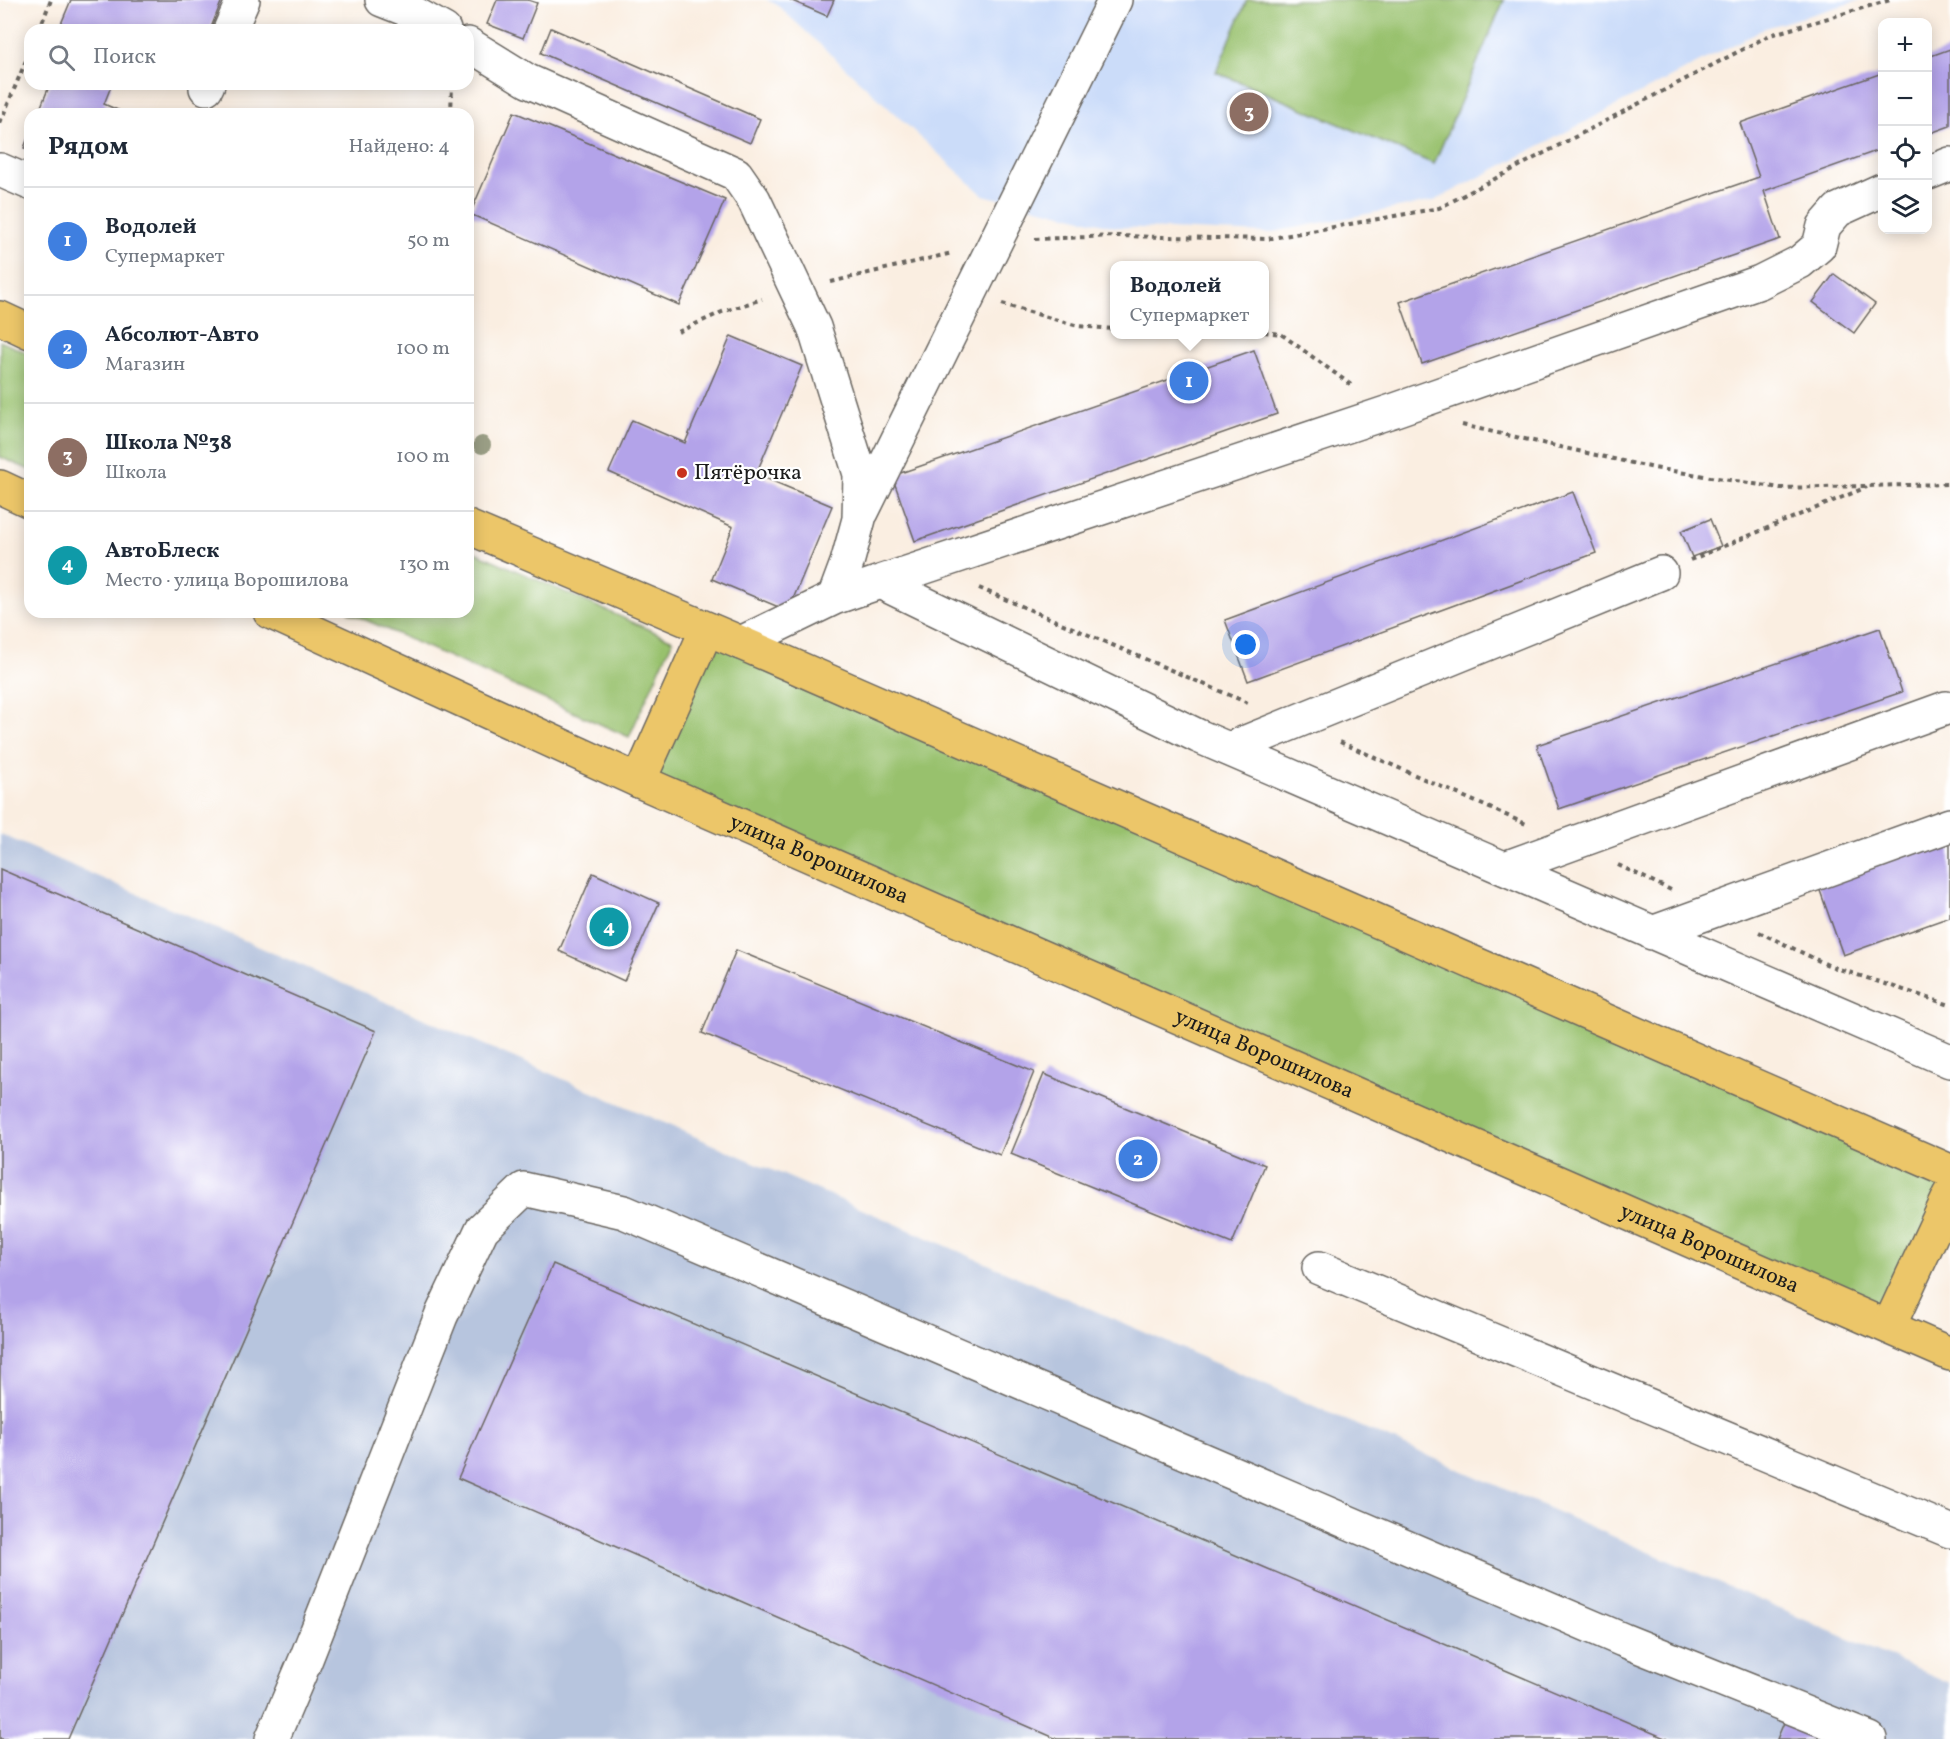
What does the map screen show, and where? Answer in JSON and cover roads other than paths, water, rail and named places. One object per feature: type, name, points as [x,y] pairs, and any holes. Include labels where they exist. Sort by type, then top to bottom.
[{"type":"main road","points":[[0,318],[24,329]]},
{"type":"main road","points":[[0,487],[24,498]]},
{"type":"main road","points":[[474,530],[741,643],[1950,1171]]},
{"type":"main road","name":"улица Ворошилова","points":[[283,618],[639,781],[1950,1354]]},
{"type":"main road","points":[[639,781],[707,629]]},
{"type":"main road","points":[[1889,1326],[1950,1195]]},
{"type":"lane","points":[[233,24],[243,0]]},
{"type":"lane","points":[[382,0],[410,11],[433,24]]},
{"type":"lane","points":[[834,598],[847,563],[859,519],[1115,0]]},
{"type":"lane","points":[[474,48],[528,81],[736,174],[754,200],[814,327],[860,474],[859,519]]},
{"type":"lane","points":[[1932,171],[1950,164]]},
{"type":"lane","points":[[0,170],[24,180]]},
{"type":"lane","points":[[741,643],[834,598],[1395,410],[1760,282],[1800,262],[1819,246],[1824,226],[1838,210],[1878,192]]},
{"type":"lane","points":[[1229,749],[1661,573]]},
{"type":"lane","points":[[880,582],[1198,736],[1950,1061]]},
{"type":"lane","points":[[1505,868],[1946,708]]},
{"type":"lane","points":[[1652,933],[1950,825]]},
{"type":"lane","points":[[272,1739],[306,1659],[441,1316],[482,1229],[524,1189],[624,1212],[1623,1640],[1870,1739]]},
{"type":"lane","points":[[1319,1268],[1950,1531]]},
{"type":"place","name":"Школа №38","points":[[1249,112]]},
{"type":"place","name":"Водолей","points":[[1189,381]]},
{"type":"place","name":"Пятёрочка","points":[[682,473]]},
{"type":"place","name":"АвтоБлеск","points":[[609,927]]},
{"type":"place","name":"Абсолют-Авто","points":[[1138,1159]]}]
